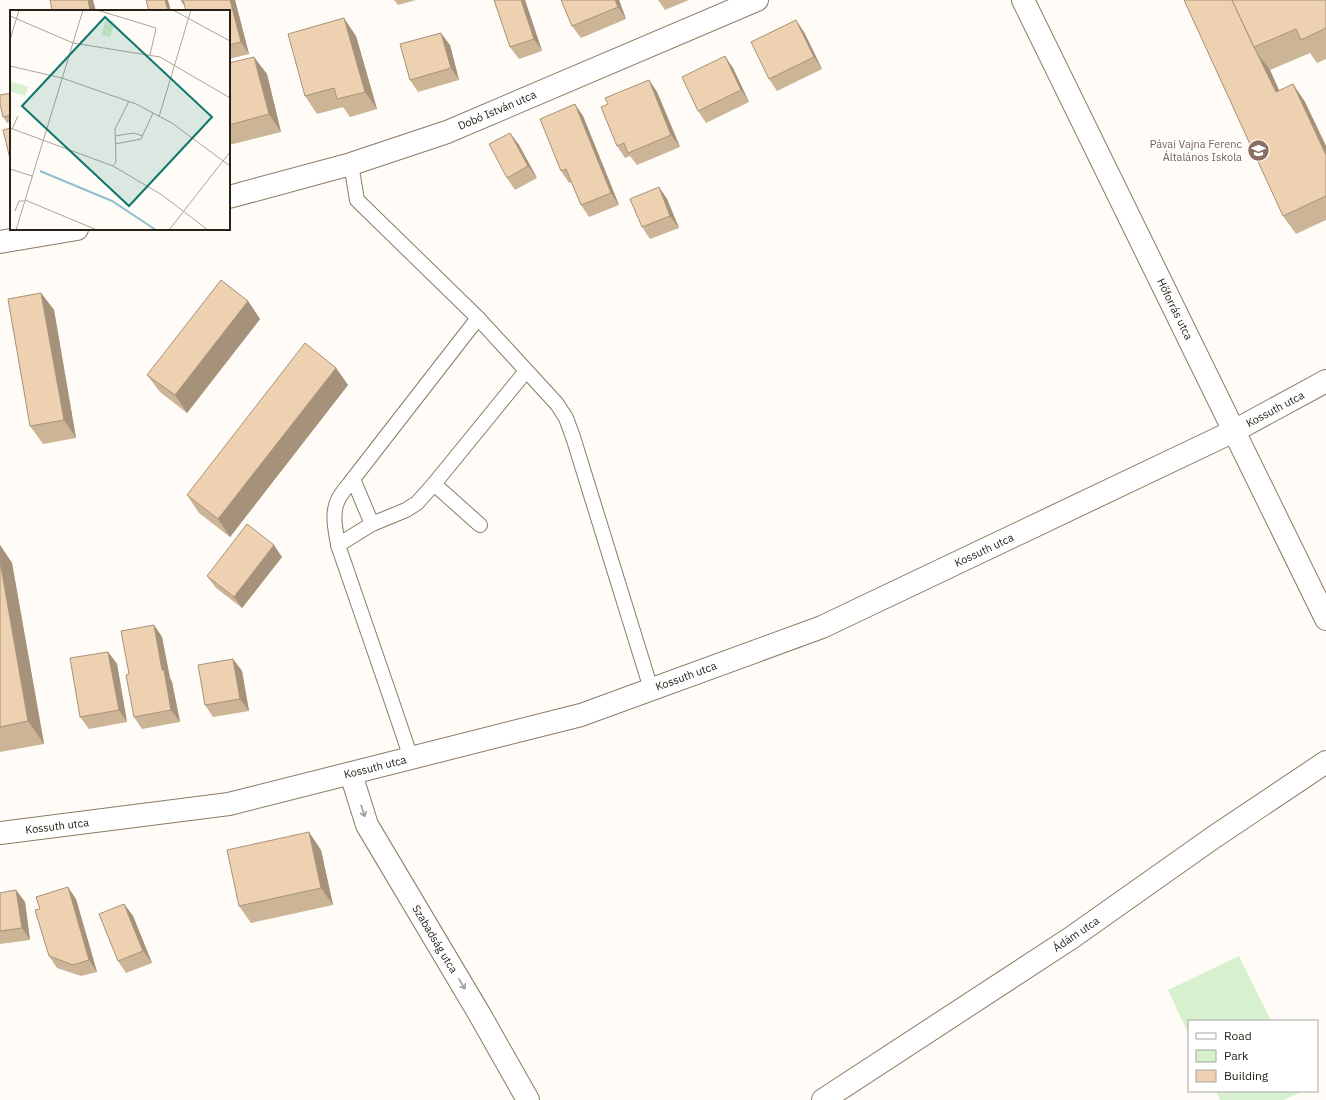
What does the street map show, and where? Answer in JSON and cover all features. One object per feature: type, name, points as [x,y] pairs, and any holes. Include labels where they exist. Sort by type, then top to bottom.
[{"type":"street","name":"Dobó István utca","points":[[230,197],[351,164],[447,132],[757,0]]},
{"type":"street","name":"Hőforrás utca","points":[[1023,0],[1326,619]]},
{"type":"street","points":[[0,242],[71,230]]},
{"type":"street","name":"Kossuth utca","points":[[0,833],[229,804],[581,715],[822,627],[1234,431],[1326,381]]},
{"type":"street","name":"Ádám utca","points":[[823,1100],[1071,938],[1214,837],[1326,762]]},
{"type":"street","name":"Szabadság utca","points":[[351,774],[367,825],[480,1015],[528,1100]]},
{"type":"lane","points":[[351,164],[357,200],[478,318],[558,404],[566,418],[650,689]]},
{"type":"lane","points":[[410,758],[338,545],[334,519],[335,509],[338,500],[353,479],[478,318]]},
{"type":"lane","points":[[338,545],[372,524],[412,506],[425,495],[526,371]]},
{"type":"lane","points":[[353,479],[372,524]]},
{"type":"lane","points":[[434,484],[480,525]]},
{"type":"green space","points":[[1239,956],[1271,1020],[1188,1020],[1188,1033],[1168,990]]},
{"type":"green space","points":[[1216,1092],[1301,1092],[1284,1100],[1220,1100]]},
{"type":"building","points":[[50,0],[88,0],[90,10],[52,10]]},
{"type":"building","points":[[146,0],[165,0],[168,10],[149,10]]},
{"type":"building","points":[[183,0],[230,0],[241,42],[230,45],[230,10],[186,10]]},
{"type":"building","points":[[494,0],[521,0],[534,39],[510,47]]},
{"type":"building","points":[[561,0],[615,0],[618,7],[572,26]]},
{"type":"building","points":[[1184,0],[1232,0],[1276,92],[1293,84],[1326,155],[1326,196],[1283,216]]},
{"type":"building","points":[[1232,0],[1326,0],[1326,28],[1301,40],[1296,29],[1254,47]]},
{"type":"building","points":[[344,18],[365,92],[337,99],[334,88],[305,96],[288,34]]},
{"type":"building","points":[[796,20],[814,57],[769,79],[751,42]]},
{"type":"building","points":[[441,33],[451,68],[410,80],[400,44]]},
{"type":"building","points":[[725,56],[741,90],[698,111],[682,77]]},
{"type":"building","points":[[254,57],[269,114],[230,125],[230,63]]},
{"type":"building","points":[[649,80],[671,135],[628,153],[624,143],[617,146],[601,107],[608,104],[605,98]]},
{"type":"building","points":[[10,93],[10,115],[3,117],[0,104],[0,95]]},
{"type":"building","points":[[575,104],[611,193],[581,205],[566,169],[561,171],[540,119]]},
{"type":"building","points":[[10,128],[10,159],[3,130]]},
{"type":"building","points":[[510,133],[528,166],[507,178],[489,144]]},
{"type":"building","points":[[659,187],[670,216],[642,227],[630,199]]},
{"type":"building","points":[[221,280],[248,301],[175,395],[147,375]]},
{"type":"building","points":[[41,293],[64,420],[30,426],[8,299]]},
{"type":"building","points":[[305,343],[336,368],[218,519],[187,495]]},
{"type":"building","points":[[247,524],[274,545],[234,597],[207,576]]},
{"type":"building","points":[[0,561],[28,721],[0,727]]},
{"type":"building","points":[[154,625],[171,710],[134,717],[126,675],[129,674],[121,631]]},
{"type":"building","points":[[108,652],[119,710],[80,717],[70,658]]},
{"type":"building","points":[[233,659],[240,699],[205,705],[198,665]]},
{"type":"building","points":[[309,832],[321,888],[239,906],[227,850]]},
{"type":"building","points":[[68,887],[89,960],[73,965],[49,956],[35,910],[40,909],[36,897]]},
{"type":"building","points":[[16,890],[22,928],[0,931],[0,893]]},
{"type":"building","points":[[124,904],[143,951],[118,961],[99,914]]},
{"type":"place","name":"Pávai Vajna Ferenc Általános Iskola","points":[[1258,150]]}]
